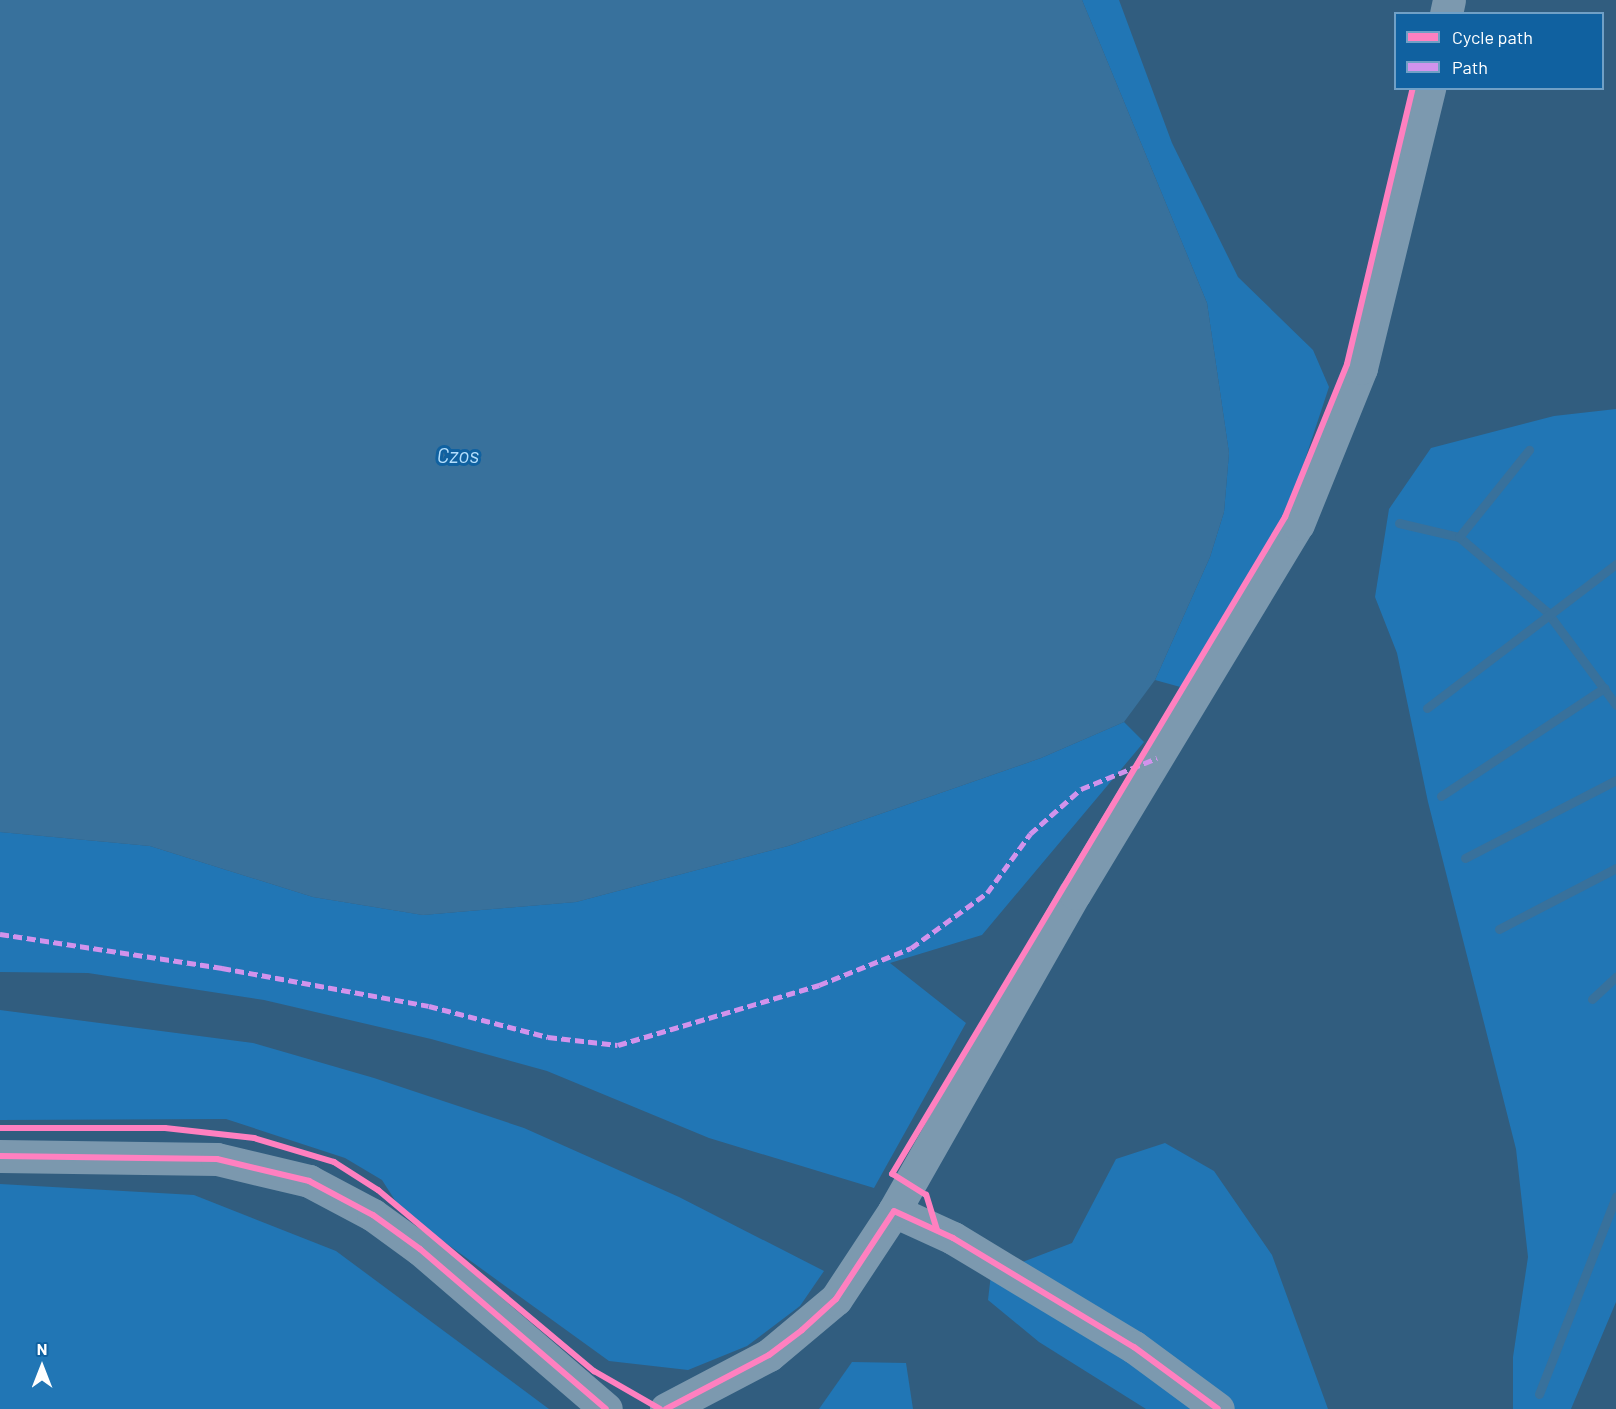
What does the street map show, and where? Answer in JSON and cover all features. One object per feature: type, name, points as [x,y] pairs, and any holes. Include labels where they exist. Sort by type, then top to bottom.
[{"type":"main road","points":[[0,1156],[217,1159],[309,1181],[420,1250],[606,1409]]},
{"type":"street","points":[[666,1409],[769,1355],[802,1330],[836,1299],[894,1210],[1075,894],[1298,524],[1361,369],[1429,90]]},
{"type":"street","points":[[894,1210],[953,1238],[1134,1347],[1218,1409]]},
{"type":"shaded area","points":[[1082,0],[1119,0],[1172,143],[1238,277],[1313,350],[1329,387],[1287,514],[1184,688],[1155,680],[1210,557],[1224,512],[1229,453],[1207,303]]},
{"type":"shaded area","points":[[1616,409],[1616,1302],[1571,1409],[1513,1409],[1513,1357],[1528,1257],[1516,1149],[1428,802],[1397,653],[1375,597],[1389,509],[1431,448],[1554,416]]},
{"type":"shaded area","points":[[1124,722],[1144,742],[982,935],[890,963],[966,1023],[874,1188],[709,1138],[547,1071],[431,1039],[264,1000],[88,973],[0,972],[0,832],[150,846],[313,897],[423,915],[576,902],[788,846],[1041,758]]},
{"type":"shaded area","points":[[0,1010],[253,1043],[374,1078],[524,1128],[679,1197],[824,1271],[800,1306],[747,1346],[688,1370],[609,1361],[400,1208],[382,1180],[345,1158],[226,1119],[0,1120]]},
{"type":"shaded area","points":[[1165,1143],[1214,1171],[1272,1255],[1328,1409],[1146,1409],[1039,1342],[988,1300],[991,1274],[1072,1243],[1116,1159]]},
{"type":"shaded area","points":[[0,1184],[194,1195],[336,1251],[549,1409],[0,1409]]},
{"type":"shaded area","points":[[852,1362],[906,1363],[913,1409],[819,1409]]},
{"type":"water","name":"Czos","points":[[0,0],[1082,0],[1207,303],[1229,453],[1224,512],[1210,557],[1155,680],[1124,722],[1041,758],[788,846],[576,902],[423,915],[313,897],[150,846],[0,832]]},
{"type":"waterway","points":[[1459,537],[1529,450]]},
{"type":"waterway","points":[[1399,523],[1459,537],[1547,612],[1616,705]]},
{"type":"waterway","points":[[1427,708],[1616,564]]},
{"type":"waterway","points":[[1441,796],[1604,688]]},
{"type":"waterway","points":[[1465,858],[1616,780]]},
{"type":"waterway","points":[[1499,929],[1616,868]]},
{"type":"waterway","points":[[1592,999],[1616,977]]},
{"type":"waterway","points":[[1539,1394],[1616,1197]]},
{"type":"marked path","points":[[0,934],[222,968],[429,1006],[548,1037],[618,1045],[819,985],[911,948],[987,893],[1030,834],[1081,789],[1157,758]]},
{"type":"cycle path","points":[[937,1230],[926,1195],[892,1174],[1285,517],[1347,364],[1413,90]]},
{"type":"cycle path","points":[[0,1128],[165,1128],[254,1138],[334,1162],[378,1190],[594,1371],[660,1409]]},
{"type":"cycle path","points":[[0,1156],[217,1159],[309,1181],[373,1215],[420,1249],[606,1409]]},
{"type":"cycle path","points":[[666,1409],[769,1355],[802,1330],[836,1299],[894,1211],[953,1238],[1134,1347],[1218,1409]]}]
